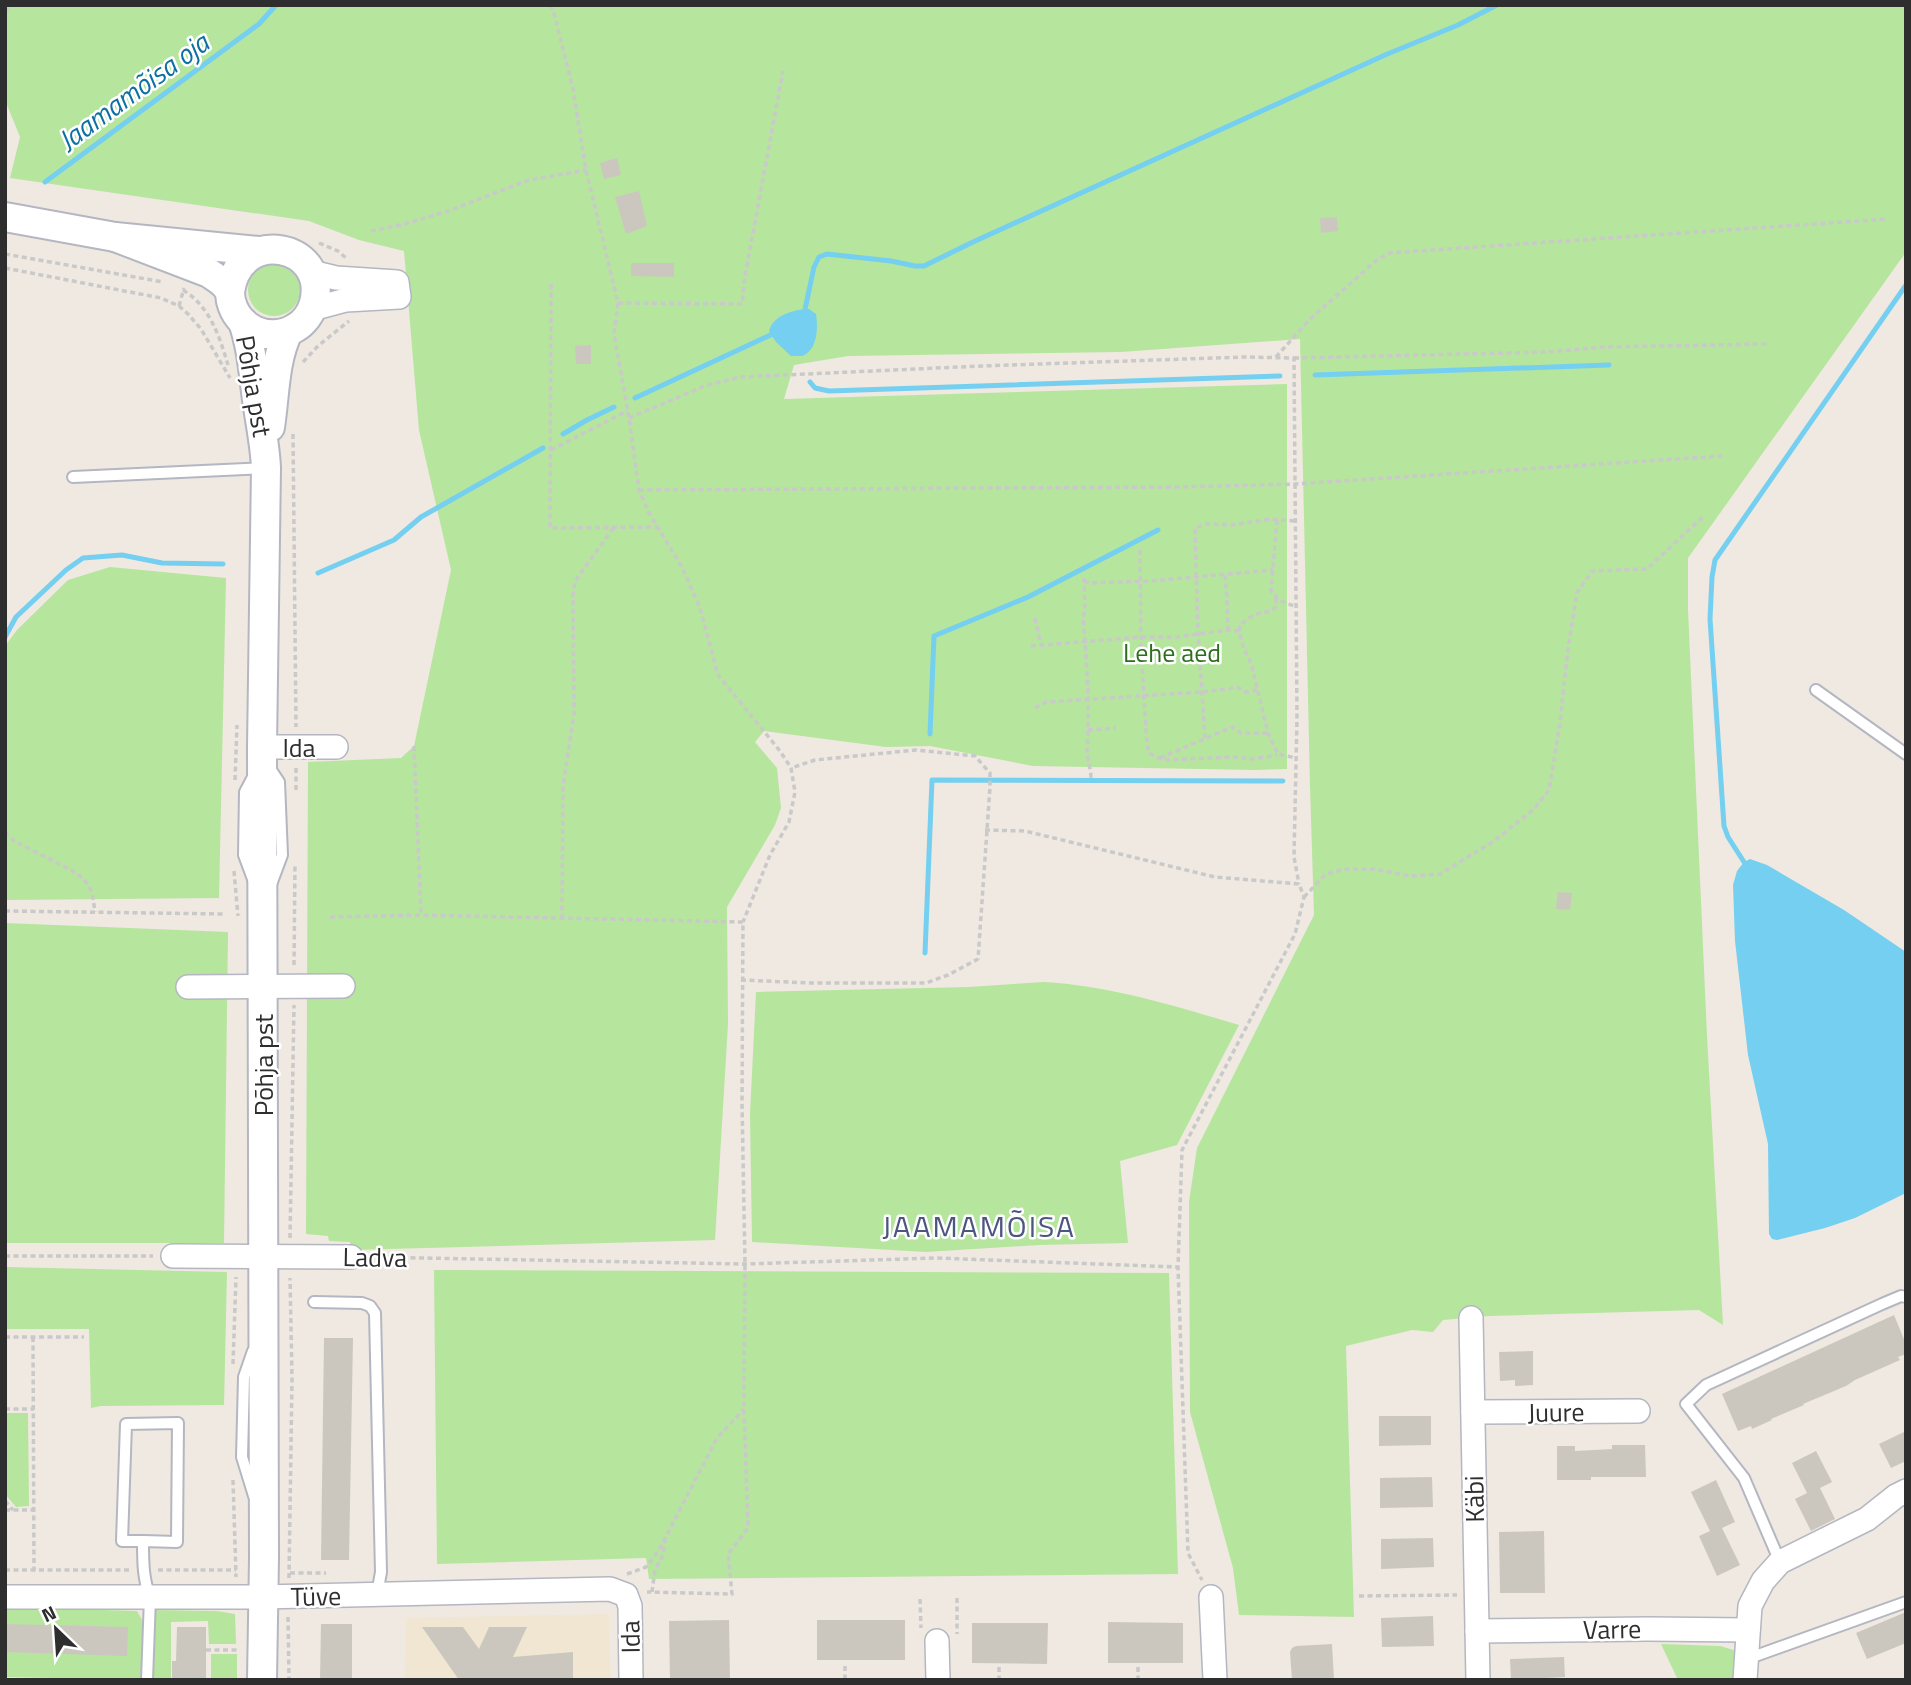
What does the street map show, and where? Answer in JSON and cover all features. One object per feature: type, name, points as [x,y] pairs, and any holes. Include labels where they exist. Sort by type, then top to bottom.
[{"type":"street","points":[[5,217],[115,237],[258,251],[283,250],[304,262],[315,284],[312,309],[302,323],[288,332],[264,334],[253,329],[243,322],[232,303],[230,292],[235,272],[249,256],[258,251]]},
{"type":"street","points":[[115,237],[209,273],[221,281],[230,292]]},
{"type":"street","points":[[311,272],[336,278],[397,282],[399,297],[346,300],[312,309]]},
{"type":"street","name":"Põhja pst","points":[[243,322],[252,354],[266,459]]},
{"type":"street","name":"Põhja pst","points":[[262,1680],[262,752],[266,459],[278,358],[288,332]]},
{"type":"street","name":"Ida","points":[[262,752],[336,747]]},
{"type":"street","points":[[188,987],[343,986]]},
{"type":"street","name":"Ladva","points":[[173,1256],[351,1257]]},
{"type":"street","name":"Käbi","points":[[1471,1318],[1478,1680]]},
{"type":"street","name":"Juure","points":[[1473,1412],[1638,1411]]},
{"type":"street","points":[[1745,1670],[1750,1606],[1763,1581],[1780,1562],[1867,1519],[1906,1491]]},
{"type":"street","name":"Ida","points":[[631,1680],[630,1606],[633,1587]]},
{"type":"street","name":"Tüve","points":[[5,1597],[262,1597],[633,1587]]},
{"type":"street","points":[[1211,1597],[1215,1680]]},
{"type":"street","name":"Varre","points":[[1477,1631],[1748,1630]]},
{"type":"street","points":[[937,1641],[938,1680]]},
{"type":"lane","points":[[73,477],[266,459]]},
{"type":"lane","points":[[1816,690],[1906,754]]},
{"type":"lane","points":[[1780,1562],[1744,1478],[1686,1404],[1706,1384],[1900,1296],[1906,1297]]},
{"type":"lane","points":[[314,1302],[362,1303],[370,1306],[375,1313],[382,1572],[377,1595]]},
{"type":"lane","points":[[262,1325],[274,1364],[275,1398]]},
{"type":"lane","points":[[126,1423],[178,1423],[177,1542],[143,1541],[122,1541],[126,1423]]},
{"type":"lane","points":[[263,1527],[274,1496]]},
{"type":"lane","points":[[143,1541],[146,1587],[150,1597],[147,1680]]},
{"type":"lane","points":[[1745,1670],[1906,1602]]},
{"type":"path","points":[[5,12],[13,5]]},
{"type":"path","points":[[550,5],[573,89],[586,170],[618,303],[614,334],[639,490],[657,527],[682,567],[700,608],[718,675],[791,768],[795,792],[789,822],[770,855],[743,922],[741,980],[744,1409],[748,1528],[728,1554],[732,1594],[652,1592],[633,1587],[659,1550],[716,1438],[744,1409]]},
{"type":"path","points":[[618,303],[742,304],[783,71]]},
{"type":"path","points":[[371,231],[448,211],[529,180],[586,170]]},
{"type":"path","points":[[1276,357],[1310,319],[1378,259],[1390,253],[1887,219]]},
{"type":"path","points":[[5,254],[162,282],[184,290],[197,299],[209,315],[232,381],[201,329],[179,306],[161,298],[5,268]]},
{"type":"path","points":[[551,284],[550,528],[657,527]]},
{"type":"path","points":[[629,418],[707,385],[741,377],[1023,364],[1769,344]]},
{"type":"path","points":[[1294,358],[1297,717],[1294,857],[1304,897]]},
{"type":"path","points":[[551,450],[628,411]]},
{"type":"path","points":[[639,490],[1295,484],[1723,456]]},
{"type":"path","points":[[1211,1597],[1188,1553],[1178,1267],[1182,1150],[1295,934],[1304,897],[1326,874],[1345,869],[1375,869],[1410,876],[1440,874],[1494,841],[1533,810],[1549,790],[1577,593],[1592,571],[1647,569],[1704,516]]},
{"type":"path","points":[[1205,738],[1195,527],[1270,519],[1295,521]]},
{"type":"path","points":[[1276,520],[1271,591],[1276,598],[1296,606]]},
{"type":"path","points":[[562,919],[563,786],[574,714],[573,595],[575,581],[614,527]]},
{"type":"path","points":[[1140,550],[1141,651],[1149,753],[1160,758],[1252,759],[1278,754],[1296,758]]},
{"type":"path","points":[[1091,778],[1087,753],[1084,579],[1089,583],[1140,582],[1273,570]]},
{"type":"path","points":[[1225,575],[1228,630]]},
{"type":"path","points":[[1276,598],[1276,607],[1272,611],[1246,619],[1238,631],[1251,663],[1268,733],[1278,754]]},
{"type":"path","points":[[1035,618],[1041,645]]},
{"type":"path","points":[[1031,646],[1238,631]]},
{"type":"path","points":[[1035,708],[1046,702],[1228,690],[1237,687],[1246,692],[1257,690]]},
{"type":"path","points":[[1160,758],[1232,727],[1241,733],[1268,733]]},
{"type":"path","points":[[1088,730],[1116,728]]},
{"type":"path","points":[[414,746],[421,915]]},
{"type":"path","points":[[741,980],[926,983],[978,959],[990,773],[975,756],[916,750],[815,760],[791,768]]},
{"type":"path","points":[[985,830],[1025,831],[1215,877],[1299,884]]},
{"type":"path","points":[[5,832],[14,841],[83,879],[92,892],[95,912]]},
{"type":"path","points":[[5,911],[225,914]]},
{"type":"path","points":[[330,917],[421,915],[743,922]]},
{"type":"path","points":[[5,1256],[173,1256]]},
{"type":"path","name":"Ladva","points":[[351,1257],[745,1264],[936,1258],[1178,1267]]},
{"type":"path","points":[[5,1337],[84,1337]]},
{"type":"path","points":[[33,1337],[34,1570]]},
{"type":"path","points":[[5,1409],[34,1409]]},
{"type":"path","points":[[5,1501],[13,1510]]},
{"type":"path","points":[[5,1510],[34,1510]]},
{"type":"path","points":[[652,1592],[655,1570],[663,1555],[665,1538]]},
{"type":"path","points":[[5,1570],[236,1570]]},
{"type":"path","points":[[1359,1597],[1476,1594]]},
{"type":"path","points":[[206,1650],[244,1650]]},
{"type":"path","points":[[845,1666],[845,1680]]},
{"type":"path","points":[[999,1667],[999,1680]]},
{"type":"path","points":[[1138,1667],[1138,1680]]},
{"type":"shaded area","points":[[609,1614],[610,1680],[405,1680],[406,1618]]},
{"type":"green space","name":"Lehe aed","points":[[5,5],[1906,5],[1906,252],[1688,558],[1707,1036],[1723,1325],[1699,1310],[1489,1316],[1443,1320],[1433,1332],[1412,1330],[1346,1346],[1354,1617],[1239,1615],[1233,1568],[1190,1412],[1189,1202],[1197,1148],[1314,915],[1300,339],[1121,352],[848,356],[794,365],[784,399],[1287,384],[1287,769],[1033,766],[930,746],[886,747],[764,731],[755,742],[777,768],[781,808],[775,825],[727,907],[728,1024],[715,1240],[351,1250],[350,1242],[329,1241],[328,1236],[306,1234],[308,762],[401,758],[414,746],[451,570],[419,430],[404,251],[359,240],[309,221],[10,178],[20,137],[5,100]]},
{"type":"green space","points":[[274,264],[284,266],[292,272],[298,280],[298,300],[292,308],[284,314],[274,316],[264,314],[256,308],[250,300],[248,290],[250,280],[256,272],[264,266]]},
{"type":"green space","points":[[110,567],[226,578],[219,898],[5,900],[5,646],[17,630],[68,580]]},
{"type":"green space","points":[[5,923],[228,932],[224,1243],[5,1243]]},
{"type":"green space","points":[[1044,982],[1118,992],[1239,1025],[1177,1145],[1120,1161],[1128,1243],[926,1252],[752,1242],[750,1114],[756,992],[969,987]]},
{"type":"green space","points":[[5,1267],[227,1272],[224,1405],[91,1408],[89,1329],[5,1329]]},
{"type":"green space","points":[[434,1270],[1169,1273],[1178,1574],[649,1579],[646,1558],[437,1564]]},
{"type":"green space","points":[[5,1413],[28,1413],[29,1506],[16,1507],[5,1494]]},
{"type":"green space","points":[[5,1607],[137,1611],[145,1625],[143,1680],[5,1677]]},
{"type":"green space","points":[[154,1610],[217,1611],[235,1614],[236,1644],[209,1644],[208,1621],[171,1622],[171,1680],[154,1680]]},
{"type":"green space","points":[[1661,1644],[1720,1646],[1737,1651],[1734,1680],[1678,1680]]},
{"type":"green space","points":[[211,1654],[237,1654],[237,1680],[211,1680]]},
{"type":"water","points":[[804,309],[816,314],[816,338],[807,353],[791,356],[769,331],[778,318]]},
{"type":"water","points":[[1750,859],[1767,865],[1844,910],[1906,952],[1906,1193],[1855,1218],[1777,1240],[1772,1239],[1769,1234],[1768,1144],[1748,1055],[1735,941],[1733,885],[1737,871]]},
{"type":"building","points":[[617,158],[621,175],[604,179],[600,163]]},
{"type":"building","points":[[639,191],[647,226],[626,234],[615,197]]},
{"type":"building","points":[[1337,217],[1338,231],[1321,233],[1320,218]]},
{"type":"building","points":[[631,263],[674,263],[674,277],[631,276]]},
{"type":"building","points":[[591,345],[591,364],[576,364],[575,346]]},
{"type":"building","points":[[1558,892],[1572,893],[1570,910],[1556,909]]},
{"type":"building","points":[[1894,1315],[1906,1344],[1906,1354],[1898,1357],[1900,1360],[1752,1429],[1751,1426],[1738,1431],[1722,1394]]},
{"type":"building","points":[[324,1338],[353,1338],[349,1560],[321,1560]]},
{"type":"building","points":[[1533,1351],[1533,1385],[1515,1386],[1515,1380],[1500,1381],[1499,1352]]},
{"type":"building","points":[[1379,1416],[1431,1416],[1431,1445],[1379,1446]]},
{"type":"building","points":[[1906,1431],[1906,1461],[1891,1468],[1879,1444]]},
{"type":"building","points":[[1612,1445],[1645,1445],[1646,1477],[1557,1480],[1557,1446],[1575,1446],[1575,1451],[1612,1449]]},
{"type":"building","points":[[1816,1451],[1832,1482],[1820,1488],[1835,1519],[1811,1531],[1795,1499],[1807,1493],[1792,1463]]},
{"type":"building","points":[[1432,1477],[1433,1507],[1380,1508],[1380,1478]]},
{"type":"building","points":[[1716,1480],[1735,1522],[1722,1528],[1740,1565],[1717,1576],[1699,1536],[1710,1531],[1691,1492]]},
{"type":"building","points":[[1544,1531],[1545,1593],[1500,1593],[1499,1532]]},
{"type":"building","points":[[1433,1538],[1434,1567],[1381,1569],[1381,1539]]},
{"type":"building","points":[[1906,1612],[1906,1643],[1867,1659],[1856,1633]]},
{"type":"building","points":[[1433,1616],[1434,1646],[1382,1647],[1381,1618]]},
{"type":"building","points":[[729,1620],[730,1680],[670,1680],[669,1621]]},
{"type":"building","points":[[817,1620],[905,1620],[905,1660],[817,1660]]},
{"type":"building","points":[[1108,1622],[1183,1623],[1183,1663],[1108,1663]]},
{"type":"building","points":[[972,1623],[1048,1623],[1047,1664],[972,1663]]},
{"type":"building","points":[[5,1624],[128,1627],[127,1656],[5,1652]]},
{"type":"building","points":[[321,1624],[352,1624],[352,1680],[320,1680]]},
{"type":"building","points":[[177,1627],[206,1627],[206,1680],[172,1680],[172,1661],[176,1661]]},
{"type":"building","points":[[422,1627],[463,1627],[479,1649],[489,1627],[527,1627],[513,1657],[573,1652],[573,1680],[459,1680]]},
{"type":"building","points":[[1332,1644],[1334,1680],[1292,1680],[1292,1648]]},
{"type":"building","points":[[1564,1657],[1565,1677],[1511,1680],[1510,1659]]},
{"type":"waterway","name":"Jaamamõisa oja","points":[[45,182],[259,24],[276,5]]},
{"type":"waterway","points":[[804,314],[814,267],[819,257],[827,254],[924,266],[1497,5]]},
{"type":"waterway","points":[[1744,862],[1724,826],[1710,619],[1715,560],[1906,285]]},
{"type":"waterway","points":[[635,398],[777,332]]},
{"type":"waterway","points":[[1315,375],[1609,365]]},
{"type":"waterway","points":[[810,382],[815,388],[829,391],[1280,376]]},
{"type":"waterway","points":[[563,434],[614,407]]},
{"type":"waterway","points":[[318,573],[394,540],[421,517],[543,448]]},
{"type":"waterway","points":[[930,734],[934,636],[1028,597],[1158,530]]},
{"type":"waterway","points":[[5,637],[16,617],[66,570],[83,558],[122,555],[162,563],[223,564]]},
{"type":"waterway","points":[[925,953],[932,780],[1283,781]]},
{"type":"district","name":"JAAMAMÕISA","points":[[979,1226]]}]
